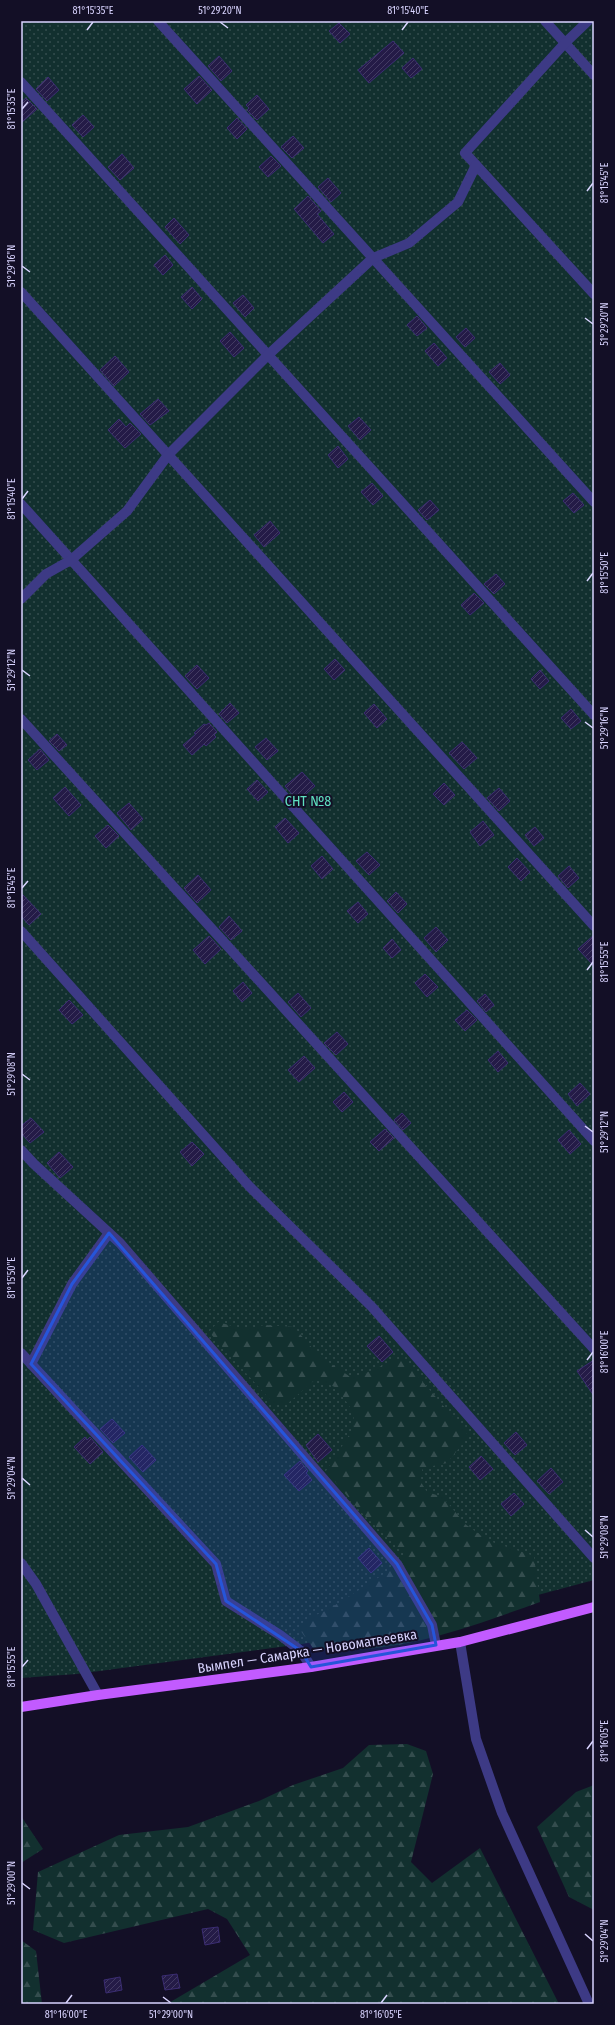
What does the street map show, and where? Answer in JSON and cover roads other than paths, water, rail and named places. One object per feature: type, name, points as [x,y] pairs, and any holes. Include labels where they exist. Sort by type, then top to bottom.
[{"type":"main road","name":"Вымпел — Самарка — Новоматвеевка","points":[[21,1707],[98,1695],[311,1667],[460,1642],[594,1607]]},
{"type":"street","points":[[158,21],[594,502]]},
{"type":"street","points":[[545,21],[594,75]]},
{"type":"street","points":[[588,21],[565,43],[465,153],[594,294]]},
{"type":"street","points":[[21,82],[594,715]]},
{"type":"street","points":[[21,599],[46,574],[71,560],[127,511],[168,455],[268,355],[372,258],[409,243],[458,202],[476,165]]},
{"type":"street","points":[[21,292],[594,926]]},
{"type":"street","points":[[21,504],[594,1141]]},
{"type":"street","points":[[21,718],[594,1349]]},
{"type":"street","points":[[21,931],[249,1186],[372,1306],[594,1558]]},
{"type":"street","points":[[21,1150],[34,1164],[120,1243],[397,1564],[432,1625],[436,1645]]},
{"type":"street","points":[[31,1364],[72,1284],[109,1233]]},
{"type":"street","points":[[21,1353],[216,1564],[226,1601],[280,1635],[301,1651],[311,1667]]},
{"type":"street","points":[[21,1563],[36,1584],[98,1695]]},
{"type":"street","points":[[460,1642],[476,1739],[502,1813],[589,2004]]},
{"type":"park label","name":"СНТ №8","points":[[308,801]]}]
